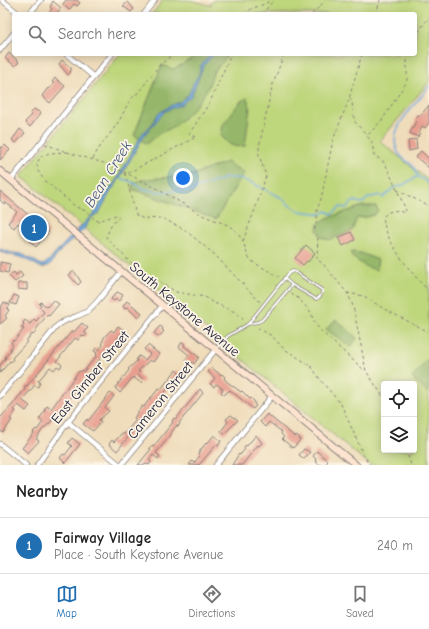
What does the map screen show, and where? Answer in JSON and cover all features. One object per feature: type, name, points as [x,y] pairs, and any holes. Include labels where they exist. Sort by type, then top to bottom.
[{"type":"main road","name":"South Keystone Avenue","points":[[0,171],[356,465]]},
{"type":"street","points":[[2,0],[17,12]]},
{"type":"street","points":[[31,12],[41,0]]},
{"type":"street","points":[[146,12],[155,0]]},
{"type":"street","points":[[0,50],[12,35]]},
{"type":"street","points":[[68,56],[94,77]]},
{"type":"street","points":[[11,180],[110,56]]},
{"type":"street","points":[[0,396],[57,326],[63,321],[80,315],[90,309],[122,271]]},
{"type":"street","name":"East Gimber Street","points":[[38,465],[68,422],[163,305]]},
{"type":"street","name":"Cameron Street","points":[[121,465],[216,349]]},
{"type":"street","points":[[216,465],[272,396]]},
{"type":"street","points":[[68,422],[121,465]]},
{"type":"street","points":[[0,444],[26,465]]},
{"type":"lane","points":[[248,324],[284,278],[293,271],[323,291],[316,299],[292,285],[284,278]]},
{"type":"lane","points":[[216,349],[228,336],[248,324],[262,320],[292,285]]},
{"type":"path","points":[[247,12],[249,9],[262,6],[271,0]]},
{"type":"path","points":[[264,12],[274,0]]},
{"type":"path","points":[[314,12],[326,0]]},
{"type":"path","points":[[377,12],[380,0]]},
{"type":"path","points":[[417,34],[429,17]]},
{"type":"path","points":[[93,159],[120,118],[128,102],[138,93],[158,67],[171,56]]},
{"type":"path","points":[[127,173],[196,137],[189,134],[210,102],[230,56]]},
{"type":"path","points":[[243,241],[262,191],[266,176],[259,155],[259,147],[272,87],[283,56]]},
{"type":"path","points":[[361,56],[340,125],[332,140],[321,199],[317,210],[315,232],[318,235],[317,259],[324,265],[347,293],[353,306],[366,371]]},
{"type":"path","points":[[367,136],[382,120],[406,84],[407,56]]},
{"type":"path","points":[[349,97],[352,103],[355,122],[372,142],[374,155],[385,163],[406,212],[404,213],[398,210],[390,211],[384,216],[383,220],[388,235],[418,282],[429,291]]},
{"type":"path","points":[[45,144],[110,165],[158,189],[204,216],[228,225],[236,231],[243,241],[248,257],[253,262],[279,277]]},
{"type":"path","points":[[67,152],[43,154],[40,156],[37,164],[38,171],[49,185],[76,208],[86,211],[98,221],[116,215],[119,216],[110,226],[106,237],[128,260],[144,273],[176,292],[205,297],[212,302],[235,312],[245,321]]},
{"type":"path","points":[[125,172],[136,215],[144,218],[162,218],[184,230],[215,255],[261,303]]},
{"type":"path","points":[[397,190],[429,206]]},
{"type":"path","points":[[347,293],[364,296],[384,309],[429,332]]},
{"type":"path","points":[[291,294],[298,298],[310,311],[316,325],[322,332],[366,371],[381,394]]},
{"type":"path","points":[[258,328],[272,336],[283,348],[311,366],[322,382],[341,404],[363,454],[370,465]]},
{"type":"path","points":[[407,453],[411,465]]},
{"type":"green space","points":[[163,0],[189,0],[210,5],[214,0],[429,0],[429,82],[380,141],[429,181],[429,465],[370,465],[21,176],[118,56],[417,56],[417,12],[154,12]]},
{"type":"green space","points":[[196,56],[226,56],[214,71],[208,88],[193,109],[174,127],[160,133],[147,144],[134,135],[162,65],[173,69]]},
{"type":"green space","points":[[247,98],[250,107],[245,146],[237,147],[231,145],[221,135],[223,125],[240,102]]},
{"type":"green space","points":[[227,162],[244,173],[216,219],[132,189],[134,182],[148,179],[192,175]]},
{"type":"green space","points":[[363,206],[376,206],[378,210],[372,216],[357,218],[352,231],[329,240],[321,237],[317,230],[318,224],[327,218]]},
{"type":"green space","points":[[351,252],[361,253],[378,260],[376,270],[365,266],[352,257]]},
{"type":"green space","points":[[336,320],[357,338],[351,347],[326,329]]},
{"type":"green space","points":[[429,358],[429,394],[417,381],[412,378]]},
{"type":"water","points":[[209,56],[212,56],[204,65],[191,96],[182,104],[165,111],[145,134],[99,213],[91,218],[84,229],[61,250],[50,265],[42,268],[23,258],[0,252],[0,249],[12,253],[22,254],[43,265],[50,260],[96,211],[117,179],[142,134],[153,123],[158,114],[170,106],[180,102],[189,94],[199,74],[201,65]]},
{"type":"building","points":[[66,0],[77,0],[80,3],[77,6],[74,4],[69,10],[63,4]]},
{"type":"building","points":[[53,1],[61,8],[58,12],[50,12],[52,9],[50,7]]},
{"type":"building","points":[[128,2],[134,9],[131,12],[123,6]]},
{"type":"building","points":[[9,53],[19,62],[15,66],[5,58]]},
{"type":"building","points":[[62,60],[72,69],[68,75],[59,64]]},
{"type":"building","points":[[55,78],[65,86],[50,103],[42,96],[54,83],[52,82]]},
{"type":"building","points":[[429,105],[429,123],[425,128],[422,126],[418,137],[410,133],[418,115],[420,116]]},
{"type":"building","points":[[34,109],[41,113],[30,127],[25,122],[32,115],[30,114]]},
{"type":"building","points":[[20,129],[25,133],[16,143],[12,140]]},
{"type":"building","points":[[416,139],[417,149],[409,151],[408,141]]},
{"type":"building","points":[[5,145],[10,150],[0,160],[0,146],[2,148]]},
{"type":"building","points":[[421,151],[429,159],[429,168],[416,157]]},
{"type":"building","points":[[0,191],[31,217],[33,218],[34,216],[49,232],[36,247],[30,241],[34,236],[18,223],[14,228],[8,223],[17,212],[5,202],[4,204],[0,200]]},
{"type":"building","points":[[351,232],[355,240],[343,246],[338,238]]},
{"type":"building","points":[[306,245],[315,253],[308,262],[307,261],[303,265],[295,258]]},
{"type":"building","points":[[0,262],[10,264],[8,273],[0,271]]},
{"type":"building","points":[[74,271],[81,282],[78,285],[69,275]]},
{"type":"building","points":[[14,272],[16,275],[20,272],[23,276],[15,282],[9,276]]},
{"type":"building","points":[[18,283],[27,283],[27,290],[18,289]]},
{"type":"building","points":[[117,292],[123,295],[119,301],[116,299],[114,301],[111,299]]},
{"type":"building","points":[[14,295],[19,297],[16,305],[10,303]]},
{"type":"building","points":[[53,300],[59,304],[49,316],[48,315],[44,319],[35,331],[36,332],[33,335],[32,334],[26,341],[27,342],[12,358],[13,359],[11,362],[10,361],[0,373],[0,365],[11,350],[10,349],[13,345],[11,343],[13,340],[14,341],[24,329],[21,328],[25,320],[30,324],[34,319],[36,321],[44,312],[39,307],[41,305],[39,304],[41,302],[47,307]]},
{"type":"building","points":[[127,301],[142,313],[138,318],[127,307],[125,309],[123,306]]},
{"type":"building","points":[[4,302],[10,305],[5,316],[7,318],[0,324],[0,309]]},
{"type":"building","points":[[82,323],[88,328],[84,332],[87,334],[84,337],[82,335],[78,340],[75,338],[57,361],[62,365],[60,368],[57,366],[54,370],[50,367],[38,381],[40,383],[38,387],[35,385],[22,400],[30,406],[26,411],[18,405],[14,410],[16,411],[10,419],[12,420],[3,433],[0,430],[0,418],[72,331],[74,332]]},
{"type":"building","points":[[118,326],[124,330],[116,340],[117,342],[115,344],[113,343],[73,393],[74,394],[66,402],[67,403],[63,408],[43,429],[36,439],[39,441],[28,453],[22,448],[34,433],[33,432],[36,429],[37,430],[43,422],[39,419],[45,411],[44,410],[47,406],[51,409],[79,371],[84,371],[97,355],[94,351],[96,348],[99,350],[103,345],[102,342],[105,336],[111,330],[114,332]]},
{"type":"building","points":[[160,326],[164,331],[159,337],[154,333]]},
{"type":"building","points":[[182,342],[185,344],[184,346],[199,357],[194,364],[191,361],[189,364],[185,360],[189,355],[179,347]]},
{"type":"building","points":[[148,345],[159,354],[153,362],[150,360],[138,371],[140,372],[138,375],[144,380],[141,383],[133,377],[120,393],[115,388],[129,370],[128,369],[137,361],[136,360],[139,356],[145,360],[150,354],[144,349]]},
{"type":"building","points":[[212,368],[221,375],[222,374],[226,381],[241,392],[242,391],[250,399],[251,398],[255,402],[254,404],[256,406],[253,409],[230,390],[224,395],[221,392],[223,389],[216,384],[214,387],[210,384],[215,378],[208,372]]},
{"type":"building","points":[[176,370],[180,374],[150,410],[151,412],[149,414],[148,413],[117,451],[109,444],[112,440],[114,442],[122,433],[124,434],[136,420],[134,418],[142,406],[144,407],[159,388],[161,389]]},
{"type":"building","points":[[200,389],[203,393],[179,423],[180,424],[178,427],[177,425],[156,453],[160,456],[158,459],[153,455],[149,460],[151,462],[149,465],[138,465],[151,449],[149,448],[152,446],[153,447],[173,422],[172,421],[174,418],[176,419]]},
{"type":"building","points":[[110,393],[114,396],[105,408],[109,411],[99,420],[101,422],[93,431],[83,424],[87,419],[88,421]]},
{"type":"building","points":[[267,414],[295,437],[296,435],[299,437],[300,440],[293,448],[282,439],[284,437],[281,434],[282,432],[269,422],[265,427],[260,422]]},
{"type":"building","points":[[231,415],[238,420],[224,434],[221,431],[228,422],[226,419]]},
{"type":"building","points":[[214,435],[221,441],[218,446],[216,445],[199,465],[189,465],[192,461],[194,463],[200,456],[198,454],[202,448]]},
{"type":"building","points":[[256,435],[262,443],[259,446],[258,445],[242,465],[232,465],[239,454],[240,455],[245,449],[244,447],[246,445],[247,446]]},
{"type":"building","points":[[72,438],[80,444],[65,463],[60,458],[63,454],[65,455],[72,446],[68,443]]},
{"type":"building","points":[[304,449],[310,452],[304,459],[299,455]]},
{"type":"building","points":[[317,451],[328,461],[325,465],[320,465],[315,461],[316,459],[313,456]]},
{"type":"waterway","points":[[418,176],[412,165],[399,155],[395,141],[396,132],[405,116],[429,86]]},
{"type":"waterway","name":"Bean Creek","points":[[120,178],[132,182],[144,189],[158,192],[192,190],[226,178],[236,178],[250,182],[280,197],[299,211],[322,214],[326,211],[332,214],[340,207],[346,208],[354,201],[361,203],[368,198],[380,195],[383,198],[393,188],[403,185],[416,177],[423,179],[429,184]]},
{"type":"place","name":"Fairway Village","points":[[34,228]]}]
